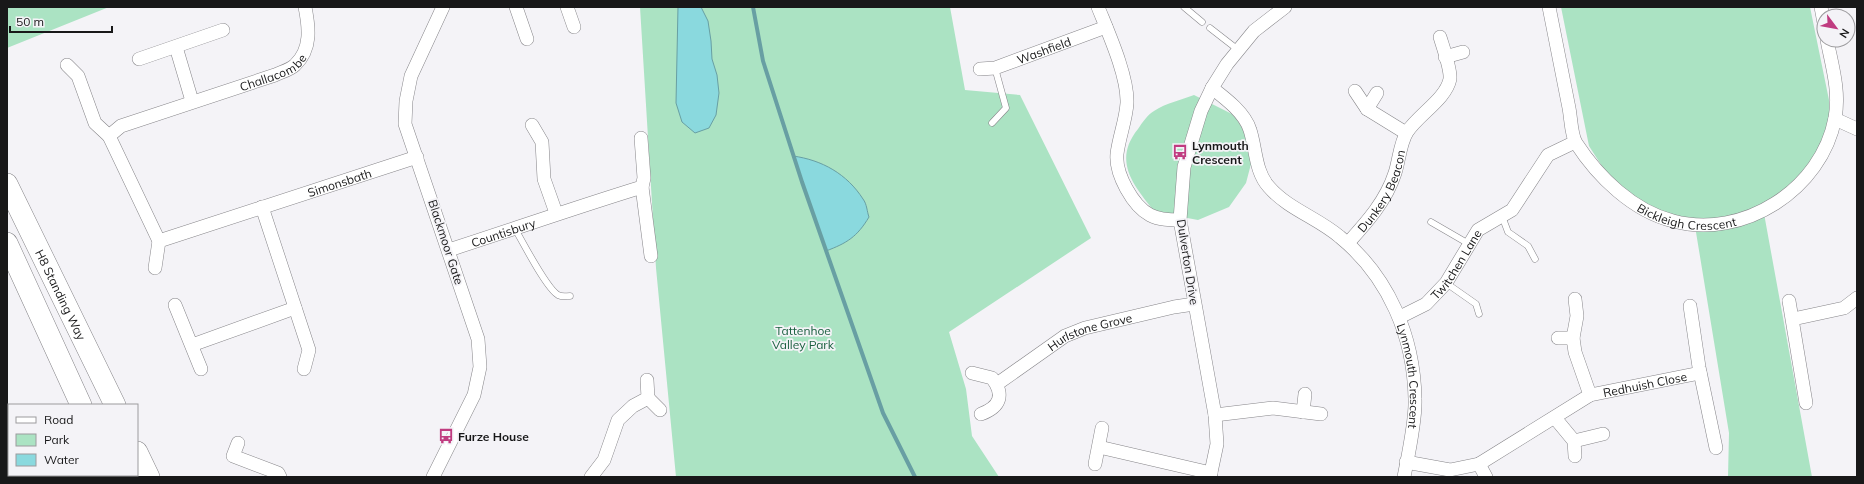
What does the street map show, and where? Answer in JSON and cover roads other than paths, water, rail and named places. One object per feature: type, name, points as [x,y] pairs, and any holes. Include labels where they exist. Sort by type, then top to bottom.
[{"type":"highway","name":"H8 Standing Way","points":[[7,184],[115,404]]},
{"type":"highway","points":[[7,243],[81,404]]},
{"type":"highway","points":[[138,454],[149,477]]},
{"type":"street","name":"Challacombe","points":[[109,136],[121,126],[192,101],[275,75],[295,66],[305,52],[310,30],[305,7]]},
{"type":"street","name":"Blackmoor Gate","points":[[433,477],[474,395],[480,367],[478,339],[405,124],[406,101],[411,76],[443,7]]},
{"type":"street","points":[[516,7],[527,39]]},
{"type":"street","points":[[567,7],[574,27]]},
{"type":"street","points":[[1098,7],[1121,68],[1127,102],[1117,156],[1123,183],[1136,204],[1150,216],[1160,219],[1180,220]]},
{"type":"street","name":"Dulverton Drive","points":[[1210,475],[1217,444],[1215,415],[1180,220],[1184,167],[1201,111],[1212,88],[1237,49],[1254,31],[1285,7]]},
{"type":"street","name":"Bickleigh Crescent","points":[[1549,7],[1575,142],[1600,174],[1626,199],[1648,212],[1672,221],[1701,225],[1728,222],[1758,213],[1788,195],[1809,174],[1826,146],[1835,119],[1838,96],[1829,48]]},
{"type":"street","name":"Washfield","points":[[980,70],[995,68],[1106,27]]},
{"type":"street","points":[[139,59],[223,30]]},
{"type":"street","name":"Dunkery Beacon","points":[[1348,243],[1372,216],[1388,192],[1406,133],[1424,111],[1446,92],[1450,77],[1440,37]]},
{"type":"street","points":[[176,47],[192,101]]},
{"type":"street","points":[[1445,57],[1463,52]]},
{"type":"street","points":[[67,65],[78,76],[95,123],[109,136],[159,241],[155,268]]},
{"type":"street","name":"Lynmouth Crescent","points":[[1212,88],[1233,104],[1250,128],[1258,166],[1267,186],[1283,201],[1328,227],[1348,243],[1378,276],[1400,317],[1411,353],[1415,400],[1404,477]]},
{"type":"street","name":"Dunkery Beacon","points":[[1355,91],[1367,109],[1406,133]]},
{"type":"street","points":[[1367,109],[1377,93]]},
{"type":"street","points":[[1835,119],[1857,129]]},
{"type":"street","points":[[532,124],[542,142],[544,179],[556,213]]},
{"type":"street","points":[[641,138],[644,178],[642,187],[651,256]]},
{"type":"street","name":"Twitchen Lane","points":[[1400,317],[1426,304],[1446,283],[1478,230],[1512,210],[1548,155],[1575,142]]},
{"type":"street","name":"Simonsbath","points":[[159,241],[417,157]]},
{"type":"street","name":"Countisbury","points":[[449,250],[515,229],[556,213],[642,187]]},
{"type":"street","points":[[262,207],[309,350],[304,369]]},
{"type":"street","points":[[1793,319],[1844,308],[1857,298]]},
{"type":"street","name":"Redhuish Close","points":[[1575,299],[1577,316],[1573,338],[1575,352],[1590,395]]},
{"type":"street","points":[[1789,301],[1806,403]]},
{"type":"street","name":"Hurlstone Grove","points":[[997,384],[1065,336],[1093,327],[1174,307],[1194,304]]},
{"type":"street","points":[[176,305],[201,369]]},
{"type":"street","name":"Redhuish Close","points":[[1690,306],[1700,373],[1716,448]]},
{"type":"street","points":[[192,345],[295,308]]},
{"type":"street","points":[[1558,338],[1573,338]]},
{"type":"street","points":[[972,373],[992,378],[997,384],[1000,393],[998,402],[990,410],[981,414]]},
{"type":"street","name":"Redhuish Close","points":[[1406,462],[1450,470],[1479,464],[1556,418],[1590,395],[1700,373]]},
{"type":"street","points":[[647,380],[648,398],[660,410]]},
{"type":"street","points":[[1303,412],[1305,394]]},
{"type":"street","points":[[591,477],[604,460],[618,420],[633,406],[648,398]]},
{"type":"street","points":[[1215,415],[1273,408],[1321,414]]},
{"type":"street","points":[[1556,418],[1574,441],[1575,456]]},
{"type":"street","points":[[1095,464],[1102,428]]},
{"type":"street","points":[[1574,441],[1603,434]]},
{"type":"street","points":[[238,443],[233,456],[278,473],[280,477]]},
{"type":"street","points":[[1099,447],[1210,475]]},
{"type":"street","points":[[1479,464],[1486,477]]},
{"type":"lane","points":[[1184,7],[1202,22]]},
{"type":"lane","points":[[1210,28],[1237,49]]},
{"type":"lane","points":[[992,123],[1006,108],[995,68]]},
{"type":"lane","points":[[1502,216],[1508,232],[1528,246],[1535,259]]},
{"type":"lane","points":[[1431,222],[1469,244]]},
{"type":"lane","points":[[515,229],[557,295],[564,297],[570,296]]},
{"type":"lane","points":[[1446,283],[1476,304],[1479,314]]},
{"type":"water","points":[[678,7],[701,7],[708,21],[712,59],[717,75],[719,93],[716,115],[709,128],[695,133],[682,122],[676,103]]},
{"type":"water","points":[[793,156],[814,161],[841,175],[857,190],[864,201],[869,217],[860,230],[846,242],[826,251]]},
{"type":"waterway","points":[[753,7],[763,61],[802,182],[883,413],[915,477]]},
{"type":"place","name":"Lynmouth Crescent","points":[[1180,152]]},
{"type":"place","name":"Furze House","points":[[446,436]]},
{"type":"park label","name":"Tattenhoe Valley Park","points":[[803,337]]}]
